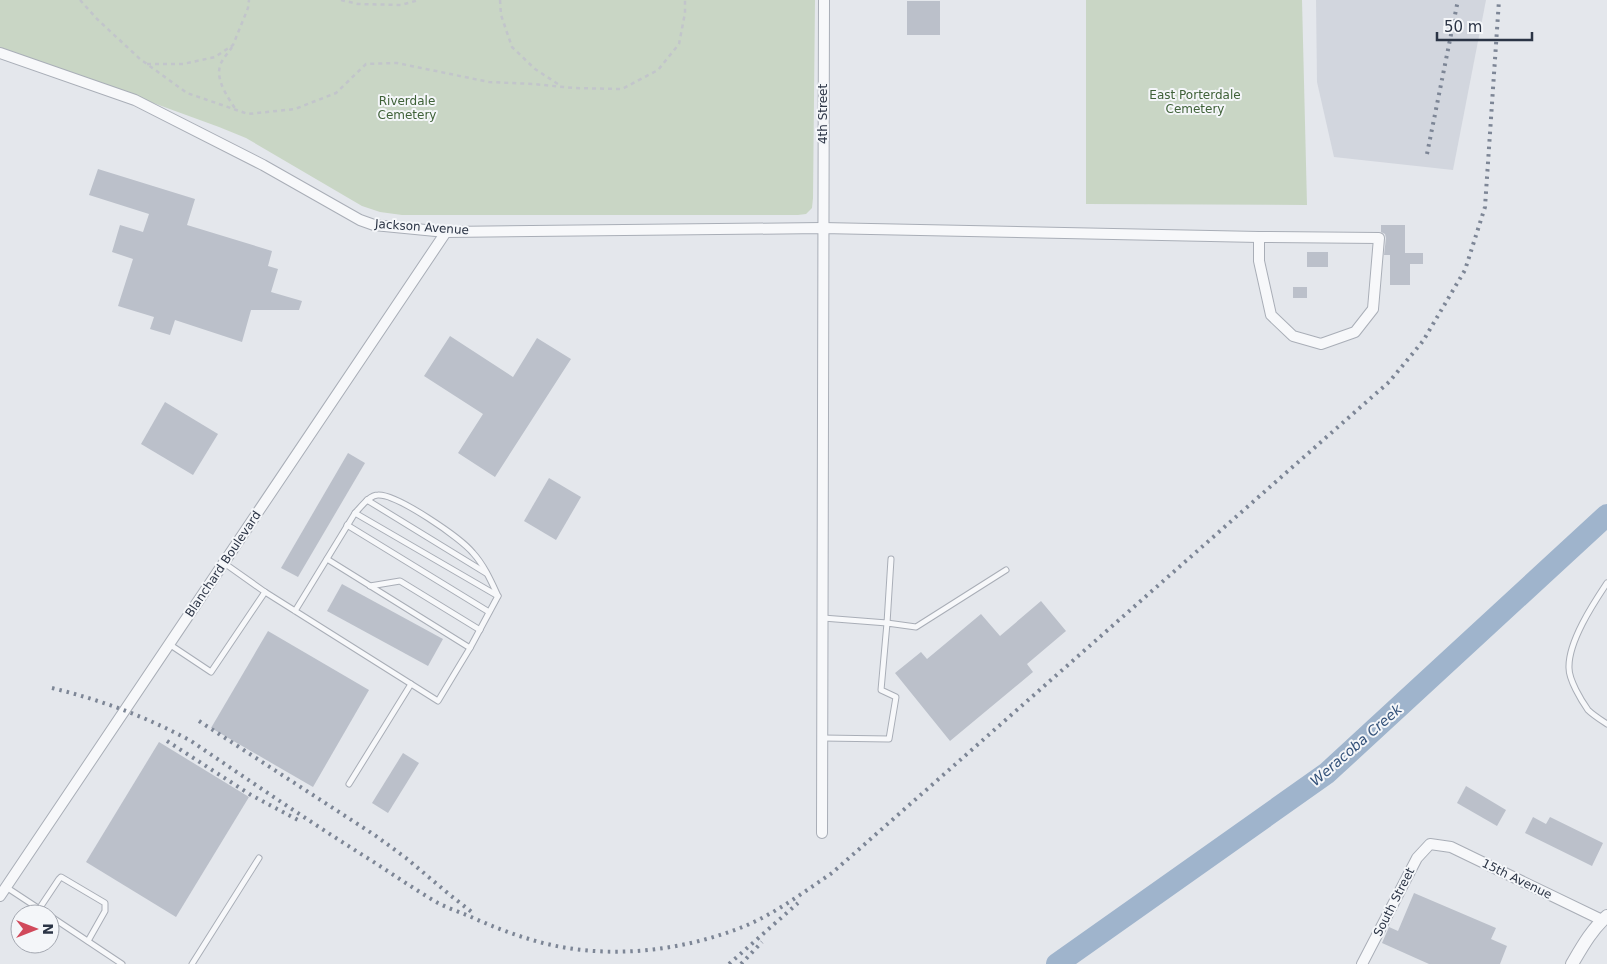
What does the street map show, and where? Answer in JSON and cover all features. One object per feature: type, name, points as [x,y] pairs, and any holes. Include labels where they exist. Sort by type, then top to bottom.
[{"type":"street","name":"4th Street","points":[[822,833],[824,0]]},
{"type":"street","name":"Jackson Avenue","points":[[0,54],[136,100],[262,165],[360,220],[374,225],[446,232],[822,228],[1379,238],[1373,309],[1355,332],[1321,344],[1293,336],[1271,315],[1259,261],[1259,237]]},
{"type":"street","name":"Blanchard Boulevard","points":[[0,896],[446,232]]},
{"type":"street","name":"15th Avenue","points":[[1430,844],[1451,847],[1604,918]]},
{"type":"street","name":"South Street","points":[[1362,964],[1417,858],[1430,844]]},
{"type":"street","points":[[1572,964],[1584,944],[1604,918]]},
{"type":"lane","points":[[295,611],[354,513],[367,500],[378,495],[394,498],[453,535],[473,552],[489,575],[498,596]]},
{"type":"lane","points":[[367,500],[489,575]]},
{"type":"lane","points":[[354,513],[498,596]]},
{"type":"lane","points":[[347,525],[489,612]]},
{"type":"lane","points":[[327,559],[470,648]]},
{"type":"lane","points":[[822,738],[889,739],[896,697],[881,690],[891,559]]},
{"type":"lane","points":[[224,563],[295,611],[438,701],[498,596]]},
{"type":"lane","points":[[822,618],[916,627],[1006,570]]},
{"type":"lane","points":[[370,586],[400,581],[480,630]]},
{"type":"lane","points":[[1607,583],[1591,608],[1574,642],[1568,668],[1575,688],[1589,711],[1607,724]]},
{"type":"lane","points":[[169,644],[210,672],[266,592]]},
{"type":"lane","points":[[350,784],[411,684]]},
{"type":"lane","points":[[192,964],[259,858]]},
{"type":"lane","points":[[42,904],[61,877],[105,903],[105,911],[88,941]]},
{"type":"lane","points":[[6,887],[32,904]]},
{"type":"lane","points":[[60,923],[122,964]]},
{"type":"path","points":[[80,0],[97,19],[146,64],[188,93],[248,114],[295,109],[336,93],[366,64],[397,64],[489,82],[622,89],[658,70],[679,44],[685,13],[684,0]]},
{"type":"path","points":[[236,110],[226,96],[219,78],[220,64],[233,46],[248,8],[249,0]]},
{"type":"path","points":[[341,0],[358,4],[400,5],[419,0]]},
{"type":"path","points":[[500,0],[501,15],[512,46],[535,69],[562,87]]},
{"type":"path","points":[[146,64],[183,64],[215,57],[233,46]]},
{"type":"shaded area","points":[[1316,0],[1486,0],[1453,170],[1334,157],[1317,82]]},
{"type":"green space","name":"Riverdale Cemetery","points":[[0,0],[815,0],[812,208],[806,214],[798,215],[402,215],[380,212],[362,206],[246,138],[0,47]]},
{"type":"green space","name":"East Porterdale Cemetery","points":[[1086,0],[1302,0],[1307,205],[1086,204]]},
{"type":"building","points":[[907,1],[940,1],[940,35],[907,35]]},
{"type":"building","points":[[98,169],[195,199],[187,225],[272,251],[268,266],[278,269],[271,292],[302,301],[299,310],[251,310],[242,342],[175,320],[170,335],[150,329],[154,317],[118,306],[133,259],[112,252],[120,225],[143,232],[149,214],[89,195]]},
{"type":"building","points":[[1381,225],[1405,225],[1405,253],[1423,253],[1423,264],[1410,264],[1410,285],[1390,285],[1390,255],[1384,255],[1386,238],[1385,234],[1381,232]]},
{"type":"building","points":[[1307,252],[1328,252],[1328,267],[1307,267]]},
{"type":"building","points":[[1293,287],[1307,287],[1307,298],[1293,298]]},
{"type":"building","points":[[450,336],[513,377],[537,338],[571,359],[495,477],[458,453],[483,414],[424,376]]},
{"type":"building","points":[[165,402],[218,434],[193,475],[141,444]]},
{"type":"building","points":[[348,453],[365,463],[298,577],[281,568]]},
{"type":"building","points":[[549,478],[581,497],[556,540],[524,521]]},
{"type":"building","points":[[342,584],[443,639],[428,666],[327,611]]},
{"type":"building","points":[[1041,601],[1066,631],[1027,664],[1033,672],[950,741],[895,673],[921,652],[927,659],[981,614],[1000,636]]},
{"type":"building","points":[[268,631],[369,690],[313,787],[211,728]]},
{"type":"building","points":[[159,742],[249,797],[176,917],[86,862]]},
{"type":"building","points":[[403,753],[419,763],[388,813],[372,803]]},
{"type":"building","points":[[1466,786],[1506,810],[1497,826],[1457,803]]},
{"type":"building","points":[[1533,817],[1546,824],[1550,817],[1603,843],[1592,866],[1525,833]]},
{"type":"building","points":[[1414,893],[1496,928],[1491,939],[1507,946],[1500,964],[1429,964],[1382,943],[1389,927],[1398,931]]},
{"type":"waterway","name":"Weracoba Creek","points":[[1057,964],[1327,773],[1607,515]]},
{"type":"railway","points":[[1427,154],[1458,0]]},
{"type":"railway","points":[[52,688],[123,710],[158,724],[191,741],[438,903],[522,937],[556,946],[583,950],[610,952],[638,951],[693,943],[756,921],[790,902],[832,873],[1389,382],[1423,341],[1465,270],[1485,207],[1499,0]]},
{"type":"railway","points":[[199,721],[376,836],[473,913]]},
{"type":"railway","points":[[167,741],[251,795],[298,820]]},
{"type":"railway","points":[[729,964],[798,903]]},
{"type":"railway","points":[[741,964],[762,942]]}]
